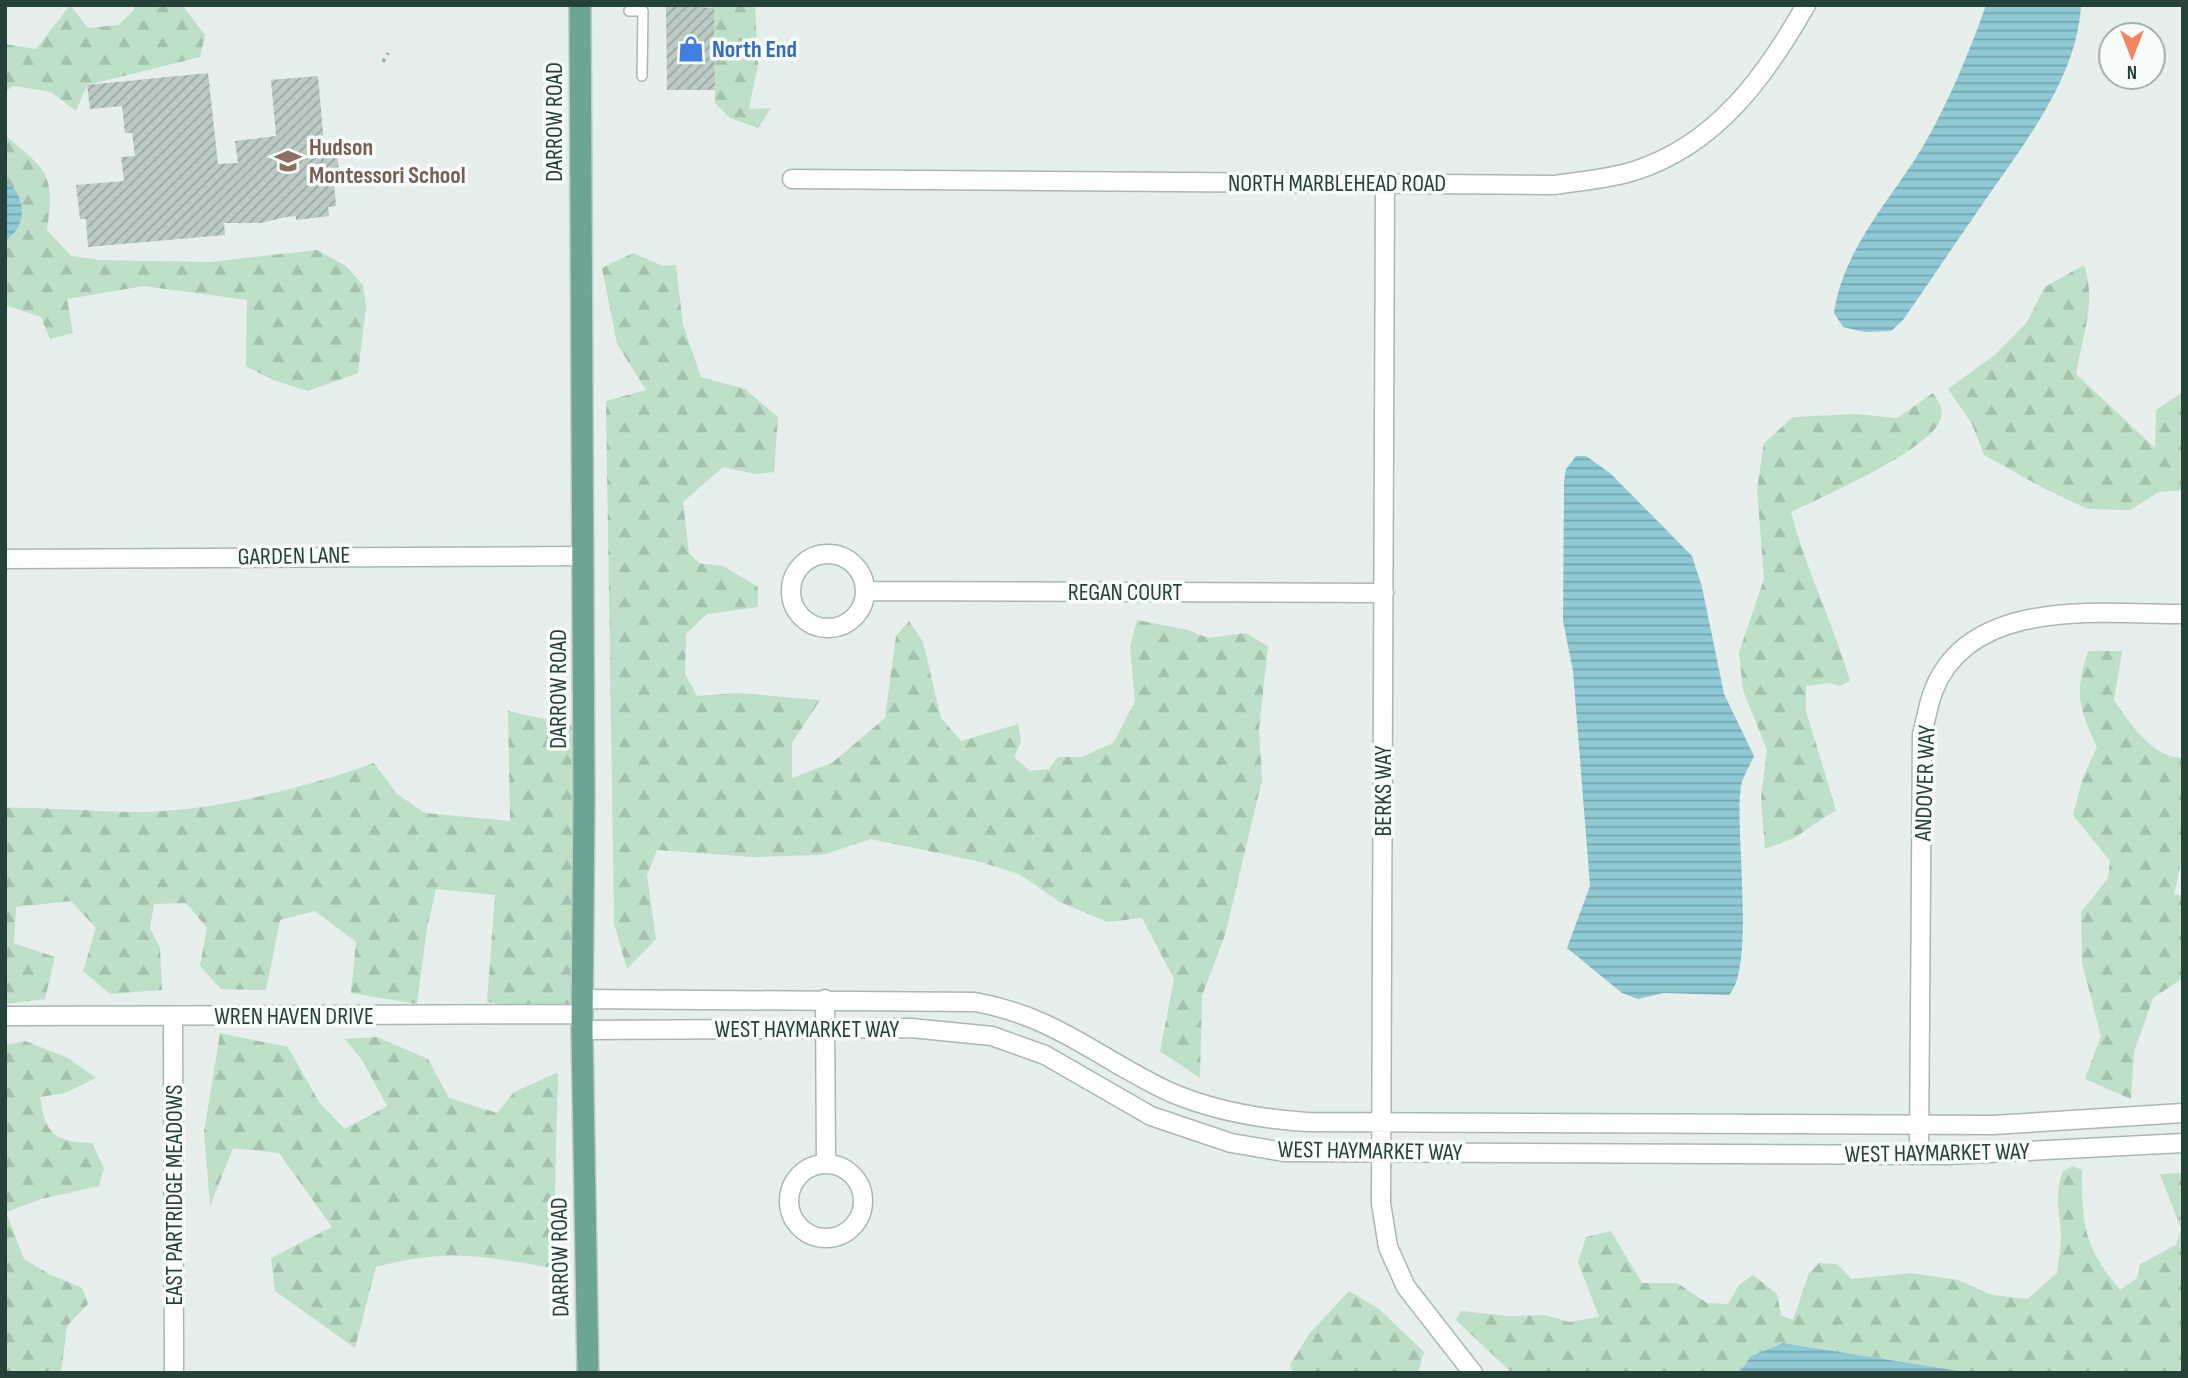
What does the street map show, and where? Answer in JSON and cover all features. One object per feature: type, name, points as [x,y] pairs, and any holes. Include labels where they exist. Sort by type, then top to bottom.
[{"type":"main road","name":"DARROW ROAD","points":[[580,5],[584,556],[582,1014],[588,1373]]},
{"type":"street","name":"NORTH MARBLEHEAD ROAD","points":[[792,179],[1555,185],[1631,172],[1654,164],[1695,142],[1741,103],[1776,58],[1806,5]]},
{"type":"street","name":"BERKS WAY","points":[[1385,182],[1381,1203],[1388,1247],[1418,1304],[1473,1373]]},
{"type":"street","points":[[828,553],[847,558],[861,572],[866,591],[861,611],[847,624],[828,629],[809,624],[795,611],[790,591],[795,572],[809,558],[828,553]]},
{"type":"street","name":"GARDEN LANE","points":[[5,559],[584,556]]},
{"type":"street","name":"REGAN COURT","points":[[866,591],[1384,593]]},
{"type":"street","name":"ANDOVER WAY","points":[[1919,1154],[1922,734],[1933,690],[1949,664],[1970,644],[2010,622],[2069,614],[2183,614]]},
{"type":"street","name":"WEST HAYMARKET WAY","points":[[582,1014],[825,999],[952,1000],[1000,1006],[1068,1033],[1140,1076],[1201,1103],[1268,1119],[1993,1125],[2183,1113]]},
{"type":"street","points":[[825,999],[826,1164]]},
{"type":"street","name":"WEST HAYMARKET WAY","points":[[582,1014],[825,1028],[943,1030],[992,1036],[1045,1055],[1152,1116],[1209,1137],[1284,1152],[1919,1154],[2183,1143]]},
{"type":"street","name":"WREN HAVEN DRIVE","points":[[5,1016],[582,1014]]},
{"type":"street","name":"EAST PARTRIDGE MEADOWS","points":[[173,1016],[174,1373]]},
{"type":"street","points":[[826,1164],[845,1169],[859,1183],[864,1201],[859,1220],[845,1234],[826,1239],[807,1234],[793,1220],[788,1201],[793,1183],[807,1169],[826,1164]]},
{"type":"lane","points":[[629,11],[642,8],[642,76]]},
{"type":"path","points":[[383,62],[388,53]]},
{"type":"green space","points":[[70,5],[88,28],[118,25],[134,10],[134,5],[182,5],[205,35],[200,57],[87,85],[76,111],[51,92],[14,86],[5,91],[5,44],[36,49]]},
{"type":"green space","points":[[710,5],[755,5],[758,64],[749,109],[771,108],[758,128],[730,118],[715,103],[714,9]]},
{"type":"green space","points":[[5,135],[45,174],[50,196],[47,230],[71,256],[100,260],[209,262],[317,250],[346,266],[363,285],[366,307],[358,373],[308,391],[273,380],[246,366],[247,300],[144,286],[67,299],[73,333],[50,339],[41,317],[5,305]]},
{"type":"green space","points":[[633,253],[663,266],[676,265],[683,325],[701,377],[745,389],[778,417],[774,472],[755,474],[723,467],[683,502],[689,553],[699,563],[723,566],[758,587],[758,607],[707,614],[686,634],[685,674],[697,696],[739,693],[820,700],[792,743],[792,778],[832,763],[885,718],[896,636],[909,621],[923,642],[941,718],[961,741],[1018,724],[1021,742],[1014,757],[1030,771],[1049,769],[1058,757],[1082,757],[1114,742],[1135,701],[1130,647],[1137,620],[1188,630],[1208,638],[1245,633],[1268,646],[1259,729],[1262,780],[1225,935],[1202,996],[1200,1078],[1160,1051],[1174,979],[1142,918],[1107,922],[1060,902],[1019,874],[981,862],[871,839],[822,855],[752,857],[657,850],[647,875],[656,939],[627,969],[614,923],[606,401],[646,390],[617,344],[602,268]]},
{"type":"green space","points":[[2084,265],[2088,279],[2089,306],[2076,374],[2155,448],[2156,410],[2183,392],[2183,490],[2159,492],[2130,510],[2088,509],[1984,455],[1972,424],[1948,389],[1996,354],[2027,322],[2045,287]]},
{"type":"green space","points":[[1933,393],[1939,402],[1942,415],[1934,430],[1919,444],[1875,471],[1791,512],[1850,681],[1840,686],[1830,683],[1806,686],[1806,711],[1836,810],[1794,838],[1765,849],[1761,798],[1767,750],[1743,690],[1739,652],[1764,579],[1757,489],[1764,443],[1793,417],[1856,414],[1897,418]]},
{"type":"green space","points":[[2088,651],[2122,651],[2114,700],[2152,746],[2161,752],[2183,758],[2183,855],[2174,894],[2183,896],[2183,978],[2153,998],[2134,1052],[2131,1099],[2085,1079],[2101,1036],[2082,963],[2081,912],[2108,878],[2110,861],[2073,815],[2083,777],[2097,747],[2080,701],[2081,679]]},
{"type":"green space","points":[[508,711],[584,728],[582,1014],[487,1002],[495,895],[436,889],[427,928],[417,1004],[351,993],[356,942],[315,911],[280,920],[266,990],[221,989],[200,966],[207,928],[186,903],[154,904],[150,928],[160,948],[162,990],[110,994],[83,971],[96,928],[71,901],[16,907],[14,943],[55,957],[45,999],[5,1004],[5,808],[134,812],[194,808],[286,790],[374,763],[397,794],[425,813],[510,821]]},
{"type":"green space","points":[[220,1033],[288,1047],[319,1102],[345,1129],[387,1106],[362,1060],[345,1039],[377,1037],[428,1059],[449,1098],[497,1113],[514,1092],[558,1072],[553,1268],[464,1256],[423,1257],[376,1267],[355,1348],[275,1291],[271,1258],[332,1227],[279,1153],[233,1148],[210,1206],[204,1132]]},
{"type":"green space","points":[[25,1041],[68,1058],[96,1078],[65,1093],[40,1097],[45,1120],[54,1134],[69,1141],[92,1143],[104,1168],[99,1186],[41,1199],[6,1212],[24,1259],[49,1274],[82,1288],[88,1304],[67,1326],[61,1373],[5,1373],[5,1045]]},
{"type":"green space","points":[[2073,1166],[2082,1170],[2083,1207],[2092,1248],[2120,1290],[2137,1278],[2140,1264],[2176,1245],[2181,1229],[2160,1174],[2183,1173],[2183,1373],[1972,1373],[1783,1343],[1751,1356],[1739,1373],[1512,1373],[1456,1320],[1461,1311],[1508,1316],[1545,1315],[1569,1322],[1599,1317],[1578,1262],[1586,1237],[1611,1231],[1642,1283],[1677,1283],[1707,1303],[1728,1304],[1739,1285],[1753,1275],[1777,1294],[1781,1315],[1793,1320],[1809,1273],[1819,1263],[1837,1264],[1852,1279],[1911,1273],[1958,1280],[1992,1295],[2027,1299],[2057,1273],[2061,1239],[2058,1188],[2063,1171]]},
{"type":"green space","points":[[1349,1291],[1379,1309],[1424,1352],[1418,1373],[1293,1373],[1290,1365],[1309,1334]]},
{"type":"water","points":[[1986,5],[2081,5],[2077,33],[2058,85],[2030,135],[1903,320],[1891,331],[1865,332],[1843,327],[1834,313],[1847,268],[1869,226],[1931,132],[1957,78]]},
{"type":"water","points":[[5,180],[18,194],[22,211],[18,227],[5,241]]},
{"type":"water","points":[[1576,456],[1586,456],[1610,473],[1692,556],[1702,587],[1724,694],[1754,756],[1741,786],[1743,928],[1737,980],[1729,995],[1663,993],[1638,999],[1622,993],[1567,948],[1590,886],[1573,671],[1563,621],[1564,482],[1566,469]]},
{"type":"water","points":[[1783,1343],[1972,1373],[1739,1373],[1751,1356]]},
{"type":"building","name":"North End","points":[[666,5],[714,8],[715,90],[667,90]]},
{"type":"building","name":"Hudson Montessori School","points":[[208,73],[218,164],[238,163],[235,141],[276,136],[271,80],[318,76],[325,155],[337,154],[339,171],[333,172],[336,206],[328,207],[329,216],[296,220],[296,216],[286,217],[261,223],[224,223],[225,235],[88,247],[86,219],[80,219],[76,185],[124,181],[121,157],[135,156],[132,133],[125,133],[122,106],[90,109],[87,85]]},
{"type":"place","name":"North End","points":[[691,49]]},
{"type":"place","name":"Hudson Montessori School","points":[[288,161]]}]
